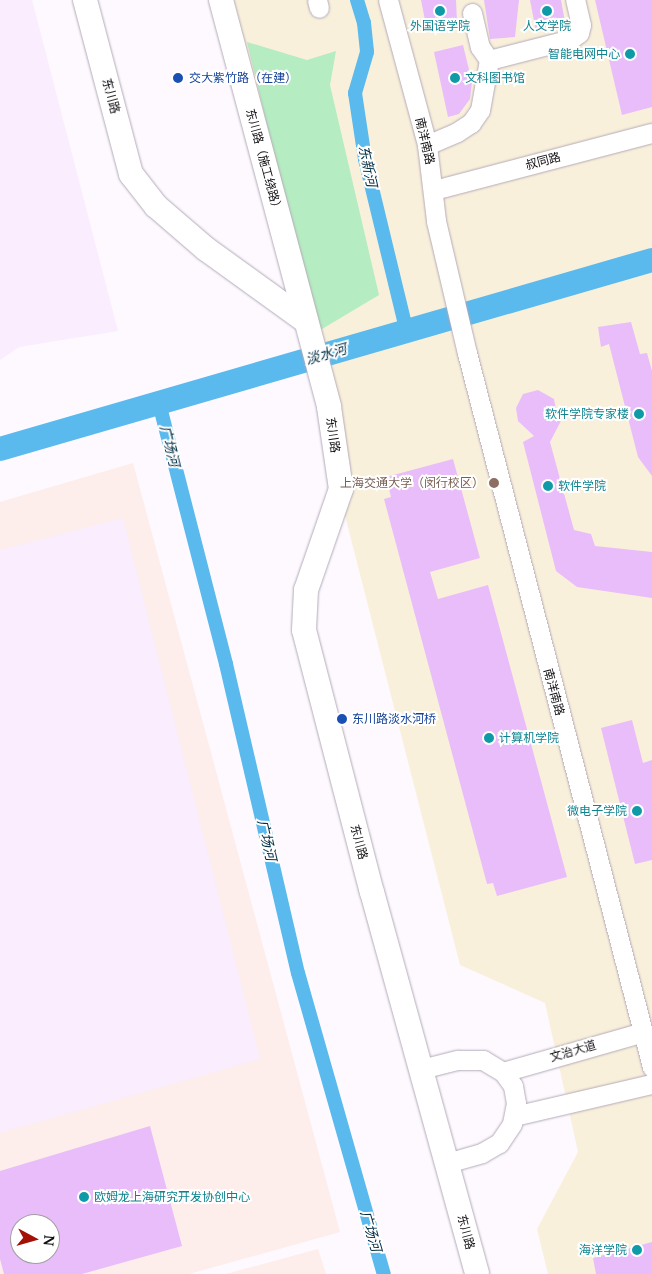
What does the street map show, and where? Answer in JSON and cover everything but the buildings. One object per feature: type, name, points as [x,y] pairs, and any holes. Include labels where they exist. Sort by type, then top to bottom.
[{"type":"main road","name":"东川路","points":[[85,0],[131,174],[156,206],[199,243],[306,321]]},
{"type":"main road","name":"东川路（施工绕路）","points":[[221,0],[329,407]]},
{"type":"main road","name":"东川路","points":[[329,407],[341,489],[306,590],[304,630],[477,1274]]},
{"type":"street","name":"南洋南路","points":[[388,0],[427,145],[434,190],[436,221],[465,345],[652,1067]]},
{"type":"street","points":[[489,60],[572,39],[579,33],[581,25],[575,0]]},
{"type":"street","points":[[427,145],[471,123],[480,110],[489,60],[480,48],[472,13]]},
{"type":"street","name":"叔同路","points":[[434,190],[652,133]]},
{"type":"street","name":"文治大道","points":[[503,1072],[647,1042]]},
{"type":"street","points":[[422,1070],[458,1060],[483,1060],[503,1072],[513,1086],[516,1103],[514,1116],[499,1143],[482,1153],[447,1163]]},
{"type":"street","points":[[514,1116],[652,1084]]},
{"type":"shaded area","points":[[0,0],[32,0],[118,331],[19,347],[0,360]]},
{"type":"shaded area","name":"上海交通大学（闵行校区）","points":[[213,0],[652,0],[652,1274],[548,1274],[537,1229],[578,1152],[545,1003],[460,965]]},
{"type":"shaded area","points":[[133,463],[340,1232],[189,1274],[0,1274],[0,502]]},
{"type":"shaded area","points":[[123,518],[260,1059],[0,1133],[0,550]]},
{"type":"shaded area","points":[[318,1249],[326,1274],[226,1274]]},
{"type":"green space","points":[[247,42],[307,60],[336,51],[330,85],[379,295],[317,332]]},
{"type":"waterway","name":"东新河","points":[[357,0],[364,23],[367,52],[355,93],[365,159],[407,332]]},
{"type":"waterway","name":"淡水河","points":[[0,449],[652,260]]},
{"type":"waterway","name":"广场河","points":[[159,403],[226,664],[298,973],[384,1274]]},
{"type":"place","name":"外国语学院","points":[[440,11]]},
{"type":"place","name":"人文学院","points":[[547,11]]},
{"type":"place","name":"智能电网中心","points":[[630,54]]},
{"type":"place","name":"交大紫竹路（在建）","points":[[178,78]]},
{"type":"place","name":"文科图书馆","points":[[455,78]]},
{"type":"place","name":"软件学院专家楼","points":[[639,414]]},
{"type":"place","name":"上海交通大学（闵行校区）","points":[[494,483]]},
{"type":"place","name":"软件学院","points":[[548,486]]},
{"type":"place","name":"东川路淡水河桥","points":[[342,719]]},
{"type":"place","name":"计算机学院","points":[[489,738]]},
{"type":"place","name":"微电子学院","points":[[637,811]]},
{"type":"place","name":"欧姆龙上海研究开发协创中心","points":[[84,1197]]},
{"type":"place","name":"海洋学院","points":[[637,1250]]}]
